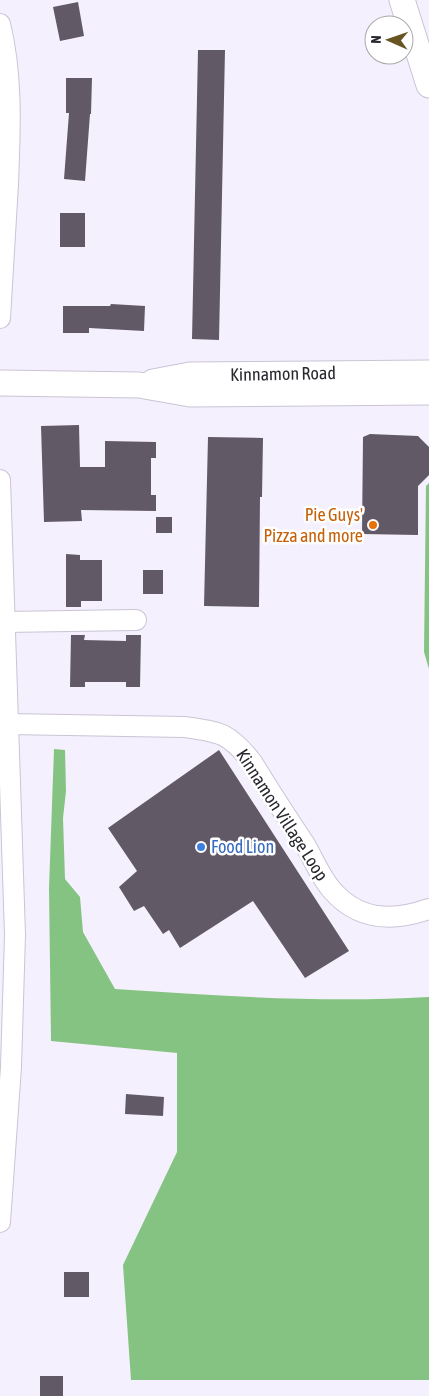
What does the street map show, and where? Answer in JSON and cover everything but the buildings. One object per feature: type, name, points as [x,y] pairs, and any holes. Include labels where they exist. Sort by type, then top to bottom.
[{"type":"main road","points":[[402,0],[429,85]]},
{"type":"main road","name":"Kinnamon Road","points":[[139,385],[190,375],[429,373]]},
{"type":"main road","name":"Kinnamon Road","points":[[0,383],[139,385],[190,394],[429,392]]},
{"type":"street","points":[[0,24],[8,78],[10,130],[0,318]]},
{"type":"street","points":[[0,480],[15,964],[12,1067],[0,1222]]},
{"type":"street","points":[[4,622],[136,620]]},
{"type":"street","name":"Kinnamon Village Loop","points":[[8,724],[185,728],[208,730],[229,737],[252,762],[331,889],[350,906],[371,916],[392,917],[406,916],[429,909]]},
{"type":"green space","points":[[429,483],[429,669],[424,652],[426,486]]},
{"type":"green space","points":[[54,749],[65,750],[66,791],[63,818],[65,879],[80,897],[83,932],[115,989],[312,999],[429,997],[429,1380],[131,1380],[123,1265],[177,1152],[177,1053],[51,1041],[49,888]]},
{"type":"place","name":"Pie Guys' Pizza and more","points":[[373,525]]},
{"type":"place","name":"Food Lion","points":[[201,847]]}]
